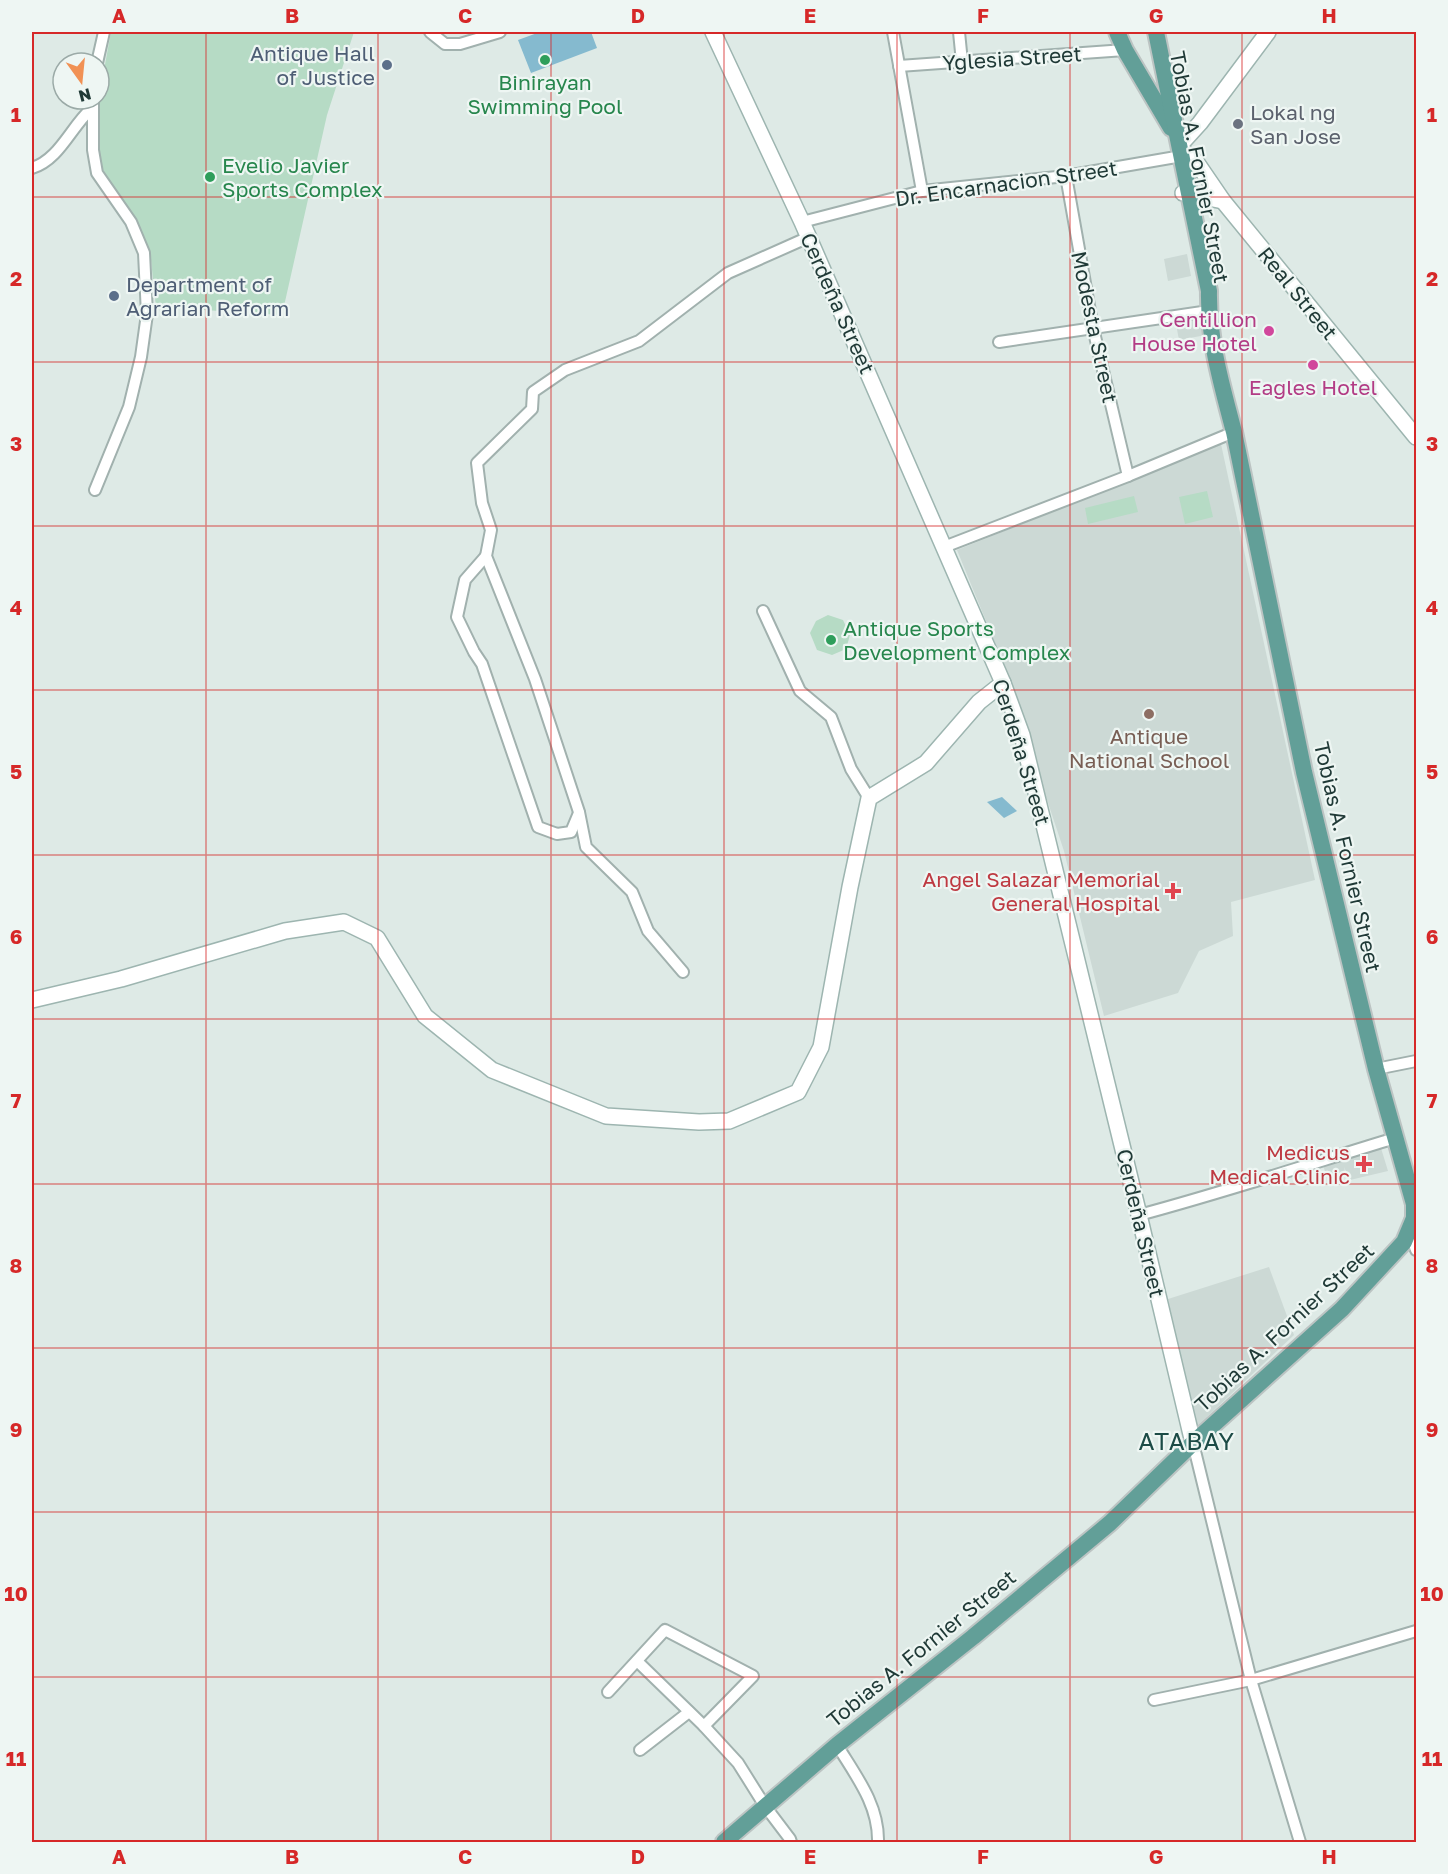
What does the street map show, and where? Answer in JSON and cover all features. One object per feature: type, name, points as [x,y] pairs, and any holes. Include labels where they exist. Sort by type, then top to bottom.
[{"type":"main road","name":"Cerdeña Street","points":[[713,32],[809,237],[1003,683],[1024,746],[1139,1215],[1192,1443]]},
{"type":"main road","points":[[1117,32],[1125,50],[1171,128]]},
{"type":"main road","name":"Tobias A. Fornier Street","points":[[1150,32],[1171,128],[1179,150]]},
{"type":"main road","name":"Tobias A. Fornier Street","points":[[723,1842],[837,1745],[973,1637],[1101,1530],[1192,1443],[1342,1309],[1394,1255],[1410,1232],[1414,1218],[1415,1204],[1376,1069],[1304,772],[1209,311],[1203,297],[1187,194],[1156,32]]},
{"type":"main road","points":[[1179,150],[1268,32]]},
{"type":"main road","name":"Real Street","points":[[1179,150],[1197,163],[1223,201],[1416,437]]},
{"type":"main road","points":[[1187,194],[1223,201]]},
{"type":"main road","points":[[32,1000],[121,979],[285,931],[344,922],[377,938],[425,1016],[492,1070],[606,1116],[699,1122],[729,1121],[798,1092],[821,1047],[850,886],[869,798],[926,763],[979,702],[1003,683]]},
{"type":"street","points":[[100,51],[104,32]]},
{"type":"street","points":[[430,32],[444,44],[460,44],[500,32]]},
{"type":"street","points":[[893,32],[922,191]]},
{"type":"street","points":[[959,32],[962,62]]},
{"type":"street","name":"Yglesia Street","points":[[899,66],[1125,50]]},
{"type":"street","points":[[32,168],[51,158],[87,111]]},
{"type":"street","points":[[92,111],[93,150],[97,173],[131,222],[144,253],[147,314],[141,357],[129,407],[95,490]]},
{"type":"street","name":"Dr. Encarnacion Street","points":[[802,222],[922,191],[1066,176],[1179,150]]},
{"type":"street","name":"Modesta Street","points":[[1066,176],[1093,328],[1128,477]]},
{"type":"street","points":[[579,813],[571,832],[557,834],[538,827],[482,664],[457,617],[465,580],[486,556],[491,530],[482,502],[477,463],[532,409],[533,392],[565,370],[639,342],[728,273],[809,237]]},
{"type":"street","points":[[999,342],[1209,311]]},
{"type":"street","points":[[944,547],[1128,477],[1234,432]]},
{"type":"street","points":[[486,556],[535,679],[579,813],[586,847],[632,892],[648,931],[683,972]]},
{"type":"street","points":[[763,611],[800,691],[831,717],[851,769],[869,798]]},
{"type":"street","points":[[1376,1069],[1416,1061]]},
{"type":"street","points":[[1139,1215],[1217,1194],[1395,1138]]},
{"type":"street","points":[[1410,1232],[1416,1250]]},
{"type":"street","points":[[1192,1443],[1251,1680],[1300,1842]]},
{"type":"street","points":[[608,1692],[665,1630],[753,1676],[704,1726]]},
{"type":"street","points":[[1154,1700],[1251,1680],[1416,1631]]},
{"type":"street","points":[[637,1661],[704,1726],[738,1763],[791,1842]]},
{"type":"street","points":[[640,1750],[689,1712]]},
{"type":"street","points":[[837,1745],[870,1800],[879,1827],[878,1842]]},
{"type":"shaded area","points":[[1187,254],[1191,276],[1168,281],[1164,259]]},
{"type":"shaded area","points":[[1203,319],[1206,335],[1179,340],[1176,324]]},
{"type":"shaded area","name":"Antique National School","points":[[1221,444],[1315,880],[1231,902],[1233,936],[1199,951],[1178,993],[1104,1016],[1064,851],[995,643],[957,550]]},
{"type":"shaded area","name":"Medicus Medical Clinic","points":[[1380,1145],[1388,1171],[1350,1180],[1344,1167],[1347,1180],[1344,1174],[1336,1179],[1325,1171],[1322,1163]]},
{"type":"shaded area","points":[[1269,1267],[1294,1335],[1195,1428],[1168,1299]]},
{"type":"green space","name":"Evelio Javier Sports Complex","points":[[111,32],[354,32],[327,115],[282,315],[156,307],[150,251],[102,168],[97,146],[96,111],[111,111],[111,51],[107,51]]},
{"type":"green space","points":[[1207,491],[1213,517],[1185,524],[1179,497]]},
{"type":"green space","points":[[1134,496],[1138,512],[1088,524],[1085,508]]},
{"type":"green space","name":"Antique Sports Development Complex","points":[[828,615],[843,620],[850,635],[846,649],[832,655],[817,650],[810,633],[816,621]]},
{"type":"water","name":"Binirayan Swimming Pool","points":[[540,32],[591,32],[597,48],[531,73],[518,40]]},
{"type":"water","points":[[1002,797],[1017,811],[1004,818],[987,802]]},
{"type":"place","name":"Binirayan Swimming Pool","points":[[545,60]]},
{"type":"place","name":"Antique Hall of Justice","points":[[387,65]]},
{"type":"place","name":"Lokal ng San Jose","points":[[1238,124]]},
{"type":"place","name":"Evelio Javier Sports Complex","points":[[210,177]]},
{"type":"place","name":"Department of Agrarian Reform","points":[[114,296]]},
{"type":"place","name":"Centillion House Hotel","points":[[1269,331]]},
{"type":"place","name":"Eagles Hotel","points":[[1313,365]]},
{"type":"place","name":"Antique Sports Development Complex","points":[[831,640]]},
{"type":"place","name":"Antique National School","points":[[1149,714]]},
{"type":"place","name":"Angel Salazar Memorial General Hospital","points":[[1173,891]]},
{"type":"place","name":"Medicus Medical Clinic","points":[[1364,1164]]},
{"type":"district","name":"ATABAY","points":[[1187,1440]]}]
